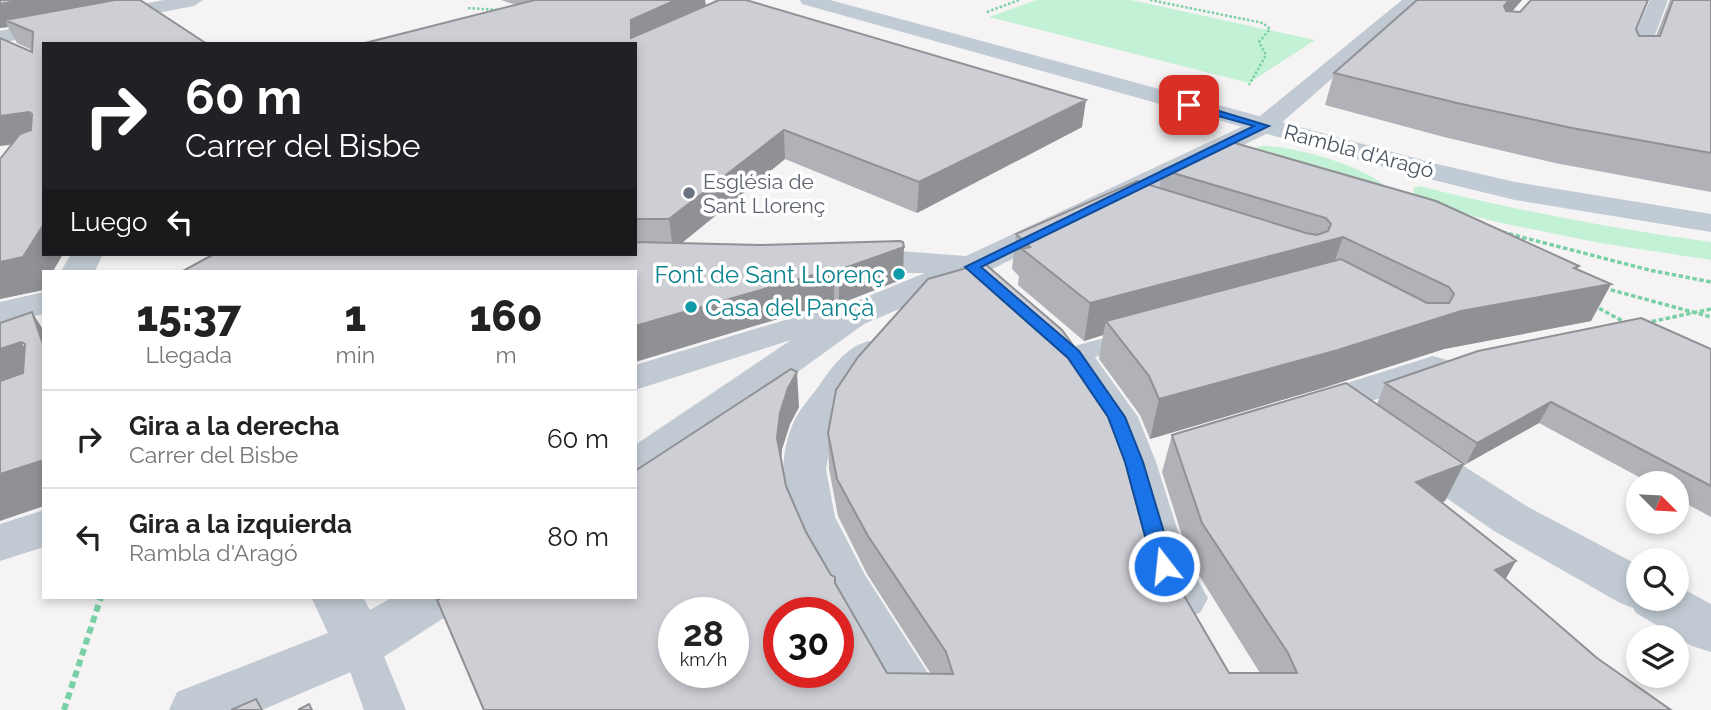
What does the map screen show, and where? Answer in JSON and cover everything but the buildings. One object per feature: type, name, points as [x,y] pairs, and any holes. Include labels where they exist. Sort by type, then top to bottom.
[{"type":"main road","name":"Rambla d'Aragó","points":[[809,0],[1264,126],[1515,191],[1711,223]]},
{"type":"street","points":[[0,37],[194,0]]},
{"type":"street","points":[[637,466],[851,316],[1128,203],[1264,126],[1413,0]]},
{"type":"street","points":[[1635,59],[1659,0]]},
{"type":"street","points":[[0,46],[21,57]]},
{"type":"street","points":[[817,263],[900,261],[972,267],[1007,297]]},
{"type":"street","points":[[919,710],[847,589],[811,517],[804,469],[813,425],[834,394],[929,285]]},
{"type":"street","points":[[0,313],[42,303]]},
{"type":"street","points":[[637,377],[830,316],[851,316]]},
{"type":"street","points":[[1059,342],[1116,417],[1153,456],[1164,566],[1206,638]]},
{"type":"street","points":[[1275,419],[1472,357]]},
{"type":"street","points":[[1339,400],[1420,459],[1511,519],[1626,582]]},
{"type":"street","points":[[0,543],[42,529]]},
{"type":"street","points":[[198,710],[348,621],[428,599]]},
{"type":"street","points":[[1677,611],[1711,630]]},
{"type":"lane","points":[[1059,342],[1166,329]]},
{"type":"lane","points":[[348,621],[385,710]]},
{"type":"path","points":[[977,16],[1019,0]]},
{"type":"path","points":[[1150,0],[1263,23],[1270,29],[1259,42],[1266,55],[1247,87]]},
{"type":"path","points":[[468,8],[507,11]]},
{"type":"path","points":[[1501,232],[1649,270],[1711,282]]},
{"type":"path","points":[[1602,288],[1711,317]]},
{"type":"path","points":[[1584,300],[1631,326],[1622,328]]},
{"type":"path","points":[[1644,324],[1711,309]]},
{"type":"path","points":[[64,710],[100,599]]},
{"type":"green space","points":[[1036,0],[1131,0],[1315,40],[1249,83],[989,17]]},
{"type":"green space","points":[[1262,146],[1310,153],[1348,165],[1379,181],[1388,189],[1243,152]]},
{"type":"green space","points":[[1419,186],[1564,218],[1711,242],[1711,260],[1600,243],[1497,222],[1443,208],[1414,195],[1413,188]]},
{"type":"place","name":"Església de Sant Llorenç","points":[[689,193]]},
{"type":"place","name":"Font de Sant Llorenç","points":[[899,274]]},
{"type":"place","name":"Casa del Pançà","points":[[691,307]]},
{"type":"route","points":[[1164,566],[1134,462],[1116,417],[1073,355],[972,267],[1264,126],[1189,105]]}]
